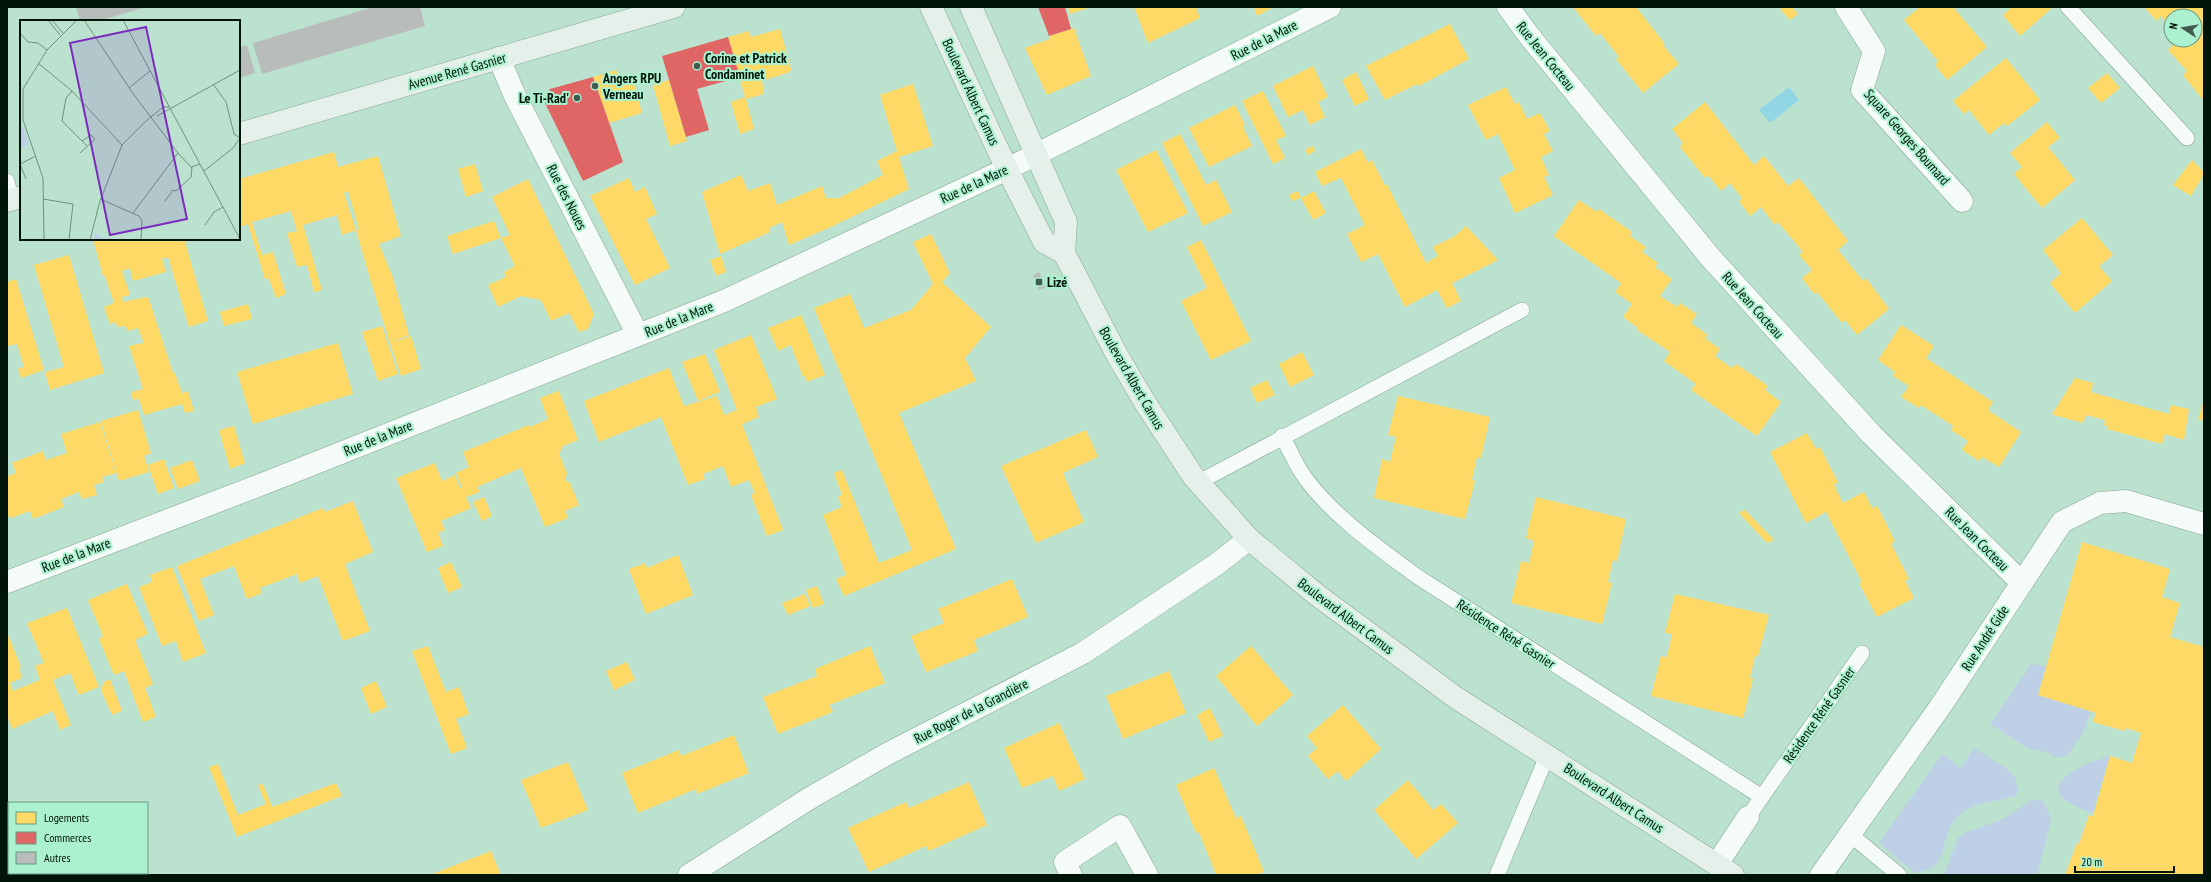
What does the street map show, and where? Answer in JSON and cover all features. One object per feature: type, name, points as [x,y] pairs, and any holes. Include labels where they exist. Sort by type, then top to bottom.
[{"type":"main road","name":"Avenue René Gasnier","points":[[240,134],[674,7]]},
{"type":"main road","name":"Boulevard Albert Camus","points":[[931,7],[1007,169],[1044,242],[1064,253],[1117,355],[1144,401],[1199,482],[1249,539],[1317,595],[1455,697],[1725,870]]},
{"type":"main road","points":[[971,7],[1034,155],[1066,222],[1064,253]]},
{"type":"street","name":"Rue de la Mare","points":[[7,582],[265,483],[724,301],[1007,169],[1330,7]]},
{"type":"street","name":"Rue Jean Cocteau","points":[[1508,7],[1530,37],[1710,257],[1872,435],[2021,582]]},
{"type":"street","name":"Square Georges Boumard","points":[[1846,7],[1874,51],[1862,90],[1962,201]]},
{"type":"street","name":"Rue des Noues","points":[[499,58],[514,94],[638,335]]},
{"type":"street","name":"Rue André Gide","points":[[1821,875],[1851,835],[1940,707],[2062,522],[2100,503],[2126,501],[2204,524]]},
{"type":"street","name":"Rue Roger de la Grandière","points":[[689,875],[823,790],[889,753],[1083,653],[1217,564],[1249,539]]},
{"type":"street","name":"Résidence Réné Gasnier","points":[[1725,870],[1748,817]]},
{"type":"street","points":[[1071,875],[1065,862],[1120,826],[1147,875]]},
{"type":"lane","points":[[2068,7],[2187,138]]},
{"type":"lane","points":[[1199,482],[1282,436],[1522,310]]},
{"type":"lane","name":"Résidence Réné Gasnier","points":[[1282,436],[1305,478],[1348,522],[1382,550],[1418,577],[1762,797]]},
{"type":"lane","name":"Résidence Réné Gasnier","points":[[1748,817],[1862,653]]},
{"type":"lane","points":[[1497,875],[1547,756]]},
{"type":"lane","points":[[1851,835],[1899,875]]},
{"type":"shaded area","points":[[2031,664],[2046,666],[2038,695],[2091,711],[2083,732],[2068,755],[2056,758],[2047,752],[2029,749],[1990,724]]},
{"type":"shaded area","points":[[1974,748],[2006,768],[2016,778],[2016,784],[2019,791],[2015,796],[1977,805],[1963,812],[1952,824],[1941,856],[1937,862],[1931,868],[1915,873],[1879,843],[1942,754],[1960,768]]},
{"type":"shaded area","points":[[2110,756],[2093,813],[2073,805],[2061,796],[2058,788],[2061,781],[2081,767]]},
{"type":"shaded area","points":[[2030,801],[2043,801],[2051,820],[2037,875],[1944,875],[1958,838],[1967,832],[2005,818]]},
{"type":"water","points":[[1789,87],[1799,100],[1770,123],[1759,110]]},
{"type":"building: Logements","points":[[1068,7],[1091,7],[1070,14]]},
{"type":"building: Logements","points":[[1134,7],[1196,7],[1200,18],[1148,43]]},
{"type":"building: Logements","points":[[1254,7],[1274,7],[1257,16]]},
{"type":"building: Logements","points":[[1573,7],[1636,7],[1665,44],[1663,45],[1679,64],[1643,93],[1616,59],[1619,57],[1600,33],[1596,36]]},
{"type":"building: Logements","points":[[1783,7],[1792,7],[1798,14],[1790,20],[1780,9]]},
{"type":"building: Logements","points":[[1920,7],[1953,7],[1987,47],[1947,80],[1935,65],[1938,61],[1904,20]]},
{"type":"building: Logements","points":[[2012,7],[2053,7],[2020,36],[2003,15]]},
{"type":"building: Logements","points":[[2144,7],[2204,7],[2204,101],[2183,75],[2187,71],[2168,50],[2170,48],[2203,48],[2203,8],[2163,8],[2163,18],[2161,16],[2157,21]]},
{"type":"building: Logements","points":[[1450,24],[1469,59],[1419,86],[1417,84],[1385,100],[1366,66]]},
{"type":"building: Logements","points":[[1074,28],[1091,76],[1047,95],[1025,48],[1050,39],[1049,36]]},
{"type":"building: Logements","points":[[780,29],[791,69],[790,72],[762,81],[764,94],[746,99],[754,129],[740,134],[731,102],[745,97],[728,37],[749,31],[751,37]]},
{"type":"building: Logements","points":[[2006,58],[2040,100],[2007,126],[2004,123],[1989,135],[1969,110],[1964,114],[1953,101]]},
{"type":"building: Logements","points":[[1313,66],[1328,97],[1318,102],[1325,117],[1310,125],[1303,110],[1288,117],[1273,86]]},
{"type":"building: Logements","points":[[616,70],[622,86],[634,83],[642,113],[609,123],[593,77]]},
{"type":"building: Logements","points":[[1356,72],[1369,99],[1355,106],[1342,80]]},
{"type":"building: Logements","points":[[2107,73],[2120,88],[2101,103],[2088,88]]},
{"type":"building: Logements","points":[[669,80],[687,141],[670,146],[653,85]]},
{"type":"building: Logements","points":[[913,84],[933,146],[899,157],[909,189],[831,227],[789,245],[782,222],[769,228],[770,232],[720,254],[702,192],[741,175],[748,191],[770,183],[777,205],[822,186],[826,198],[839,198],[883,175],[877,161],[897,151],[880,95]]},
{"type":"building: Logements","points":[[1506,87],[1515,104],[1519,102],[1527,119],[1540,113],[1550,131],[1544,134],[1553,151],[1541,157],[1549,175],[1544,177],[1553,195],[1515,213],[1499,178],[1515,170],[1498,134],[1486,140],[1468,105]]},
{"type":"building: Logements","points":[[1263,91],[1286,136],[1276,140],[1285,158],[1273,164],[1242,101]]},
{"type":"building: Logements","points":[[1705,102],[1754,165],[1764,156],[1788,186],[1799,178],[1848,241],[1838,250],[1863,281],[1866,278],[1889,309],[1857,335],[1845,320],[1842,323],[1817,292],[1814,294],[1802,278],[1812,270],[1799,255],[1803,252],[1778,222],[1775,225],[1761,207],[1750,216],[1739,201],[1742,198],[1730,183],[1721,191],[1708,175],[1705,178],[1680,147],[1683,143],[1672,129]]},
{"type":"building: Logements","points":[[1235,105],[1245,125],[1243,127],[1252,146],[1209,167],[1189,128]]},
{"type":"building: Logements","points":[[2047,122],[2060,138],[2048,147],[2075,180],[2042,208],[2014,174],[2022,167],[2010,153]]},
{"type":"building: Logements","points":[[1180,134],[1206,185],[1216,180],[1232,212],[1203,226],[1162,143]]},
{"type":"building: Logements","points":[[1313,146],[1315,151],[1308,155],[1305,150]]},
{"type":"building: Logements","points":[[1361,149],[1368,163],[1372,160],[1385,186],[1387,184],[1426,263],[1438,256],[1433,247],[1455,236],[1466,226],[1498,260],[1452,283],[1461,301],[1447,308],[1437,290],[1405,307],[1378,254],[1361,262],[1347,234],[1365,225],[1341,178],[1322,186],[1315,172]]},
{"type":"building: Logements","points":[[1156,150],[1188,213],[1148,232],[1116,170]]},
{"type":"building: Logements","points":[[334,152],[338,167],[378,156],[401,236],[379,244],[392,275],[409,335],[390,343],[356,230],[342,235],[337,215],[303,225],[322,290],[314,292],[307,265],[297,267],[287,233],[297,231],[291,211],[252,222],[262,255],[273,252],[286,294],[276,298],[269,279],[265,279],[248,224],[240,227],[240,179]],"holes":[[[348,191],[359,229],[356,230],[344,193]]]},
{"type":"building: Logements","points":[[2192,160],[2204,172],[2204,174],[2191,196],[2173,185]]},
{"type":"building: Logements","points":[[475,164],[483,191],[466,197],[458,169]]},
{"type":"building: Logements","points":[[629,178],[635,192],[645,187],[657,214],[646,219],[670,268],[635,285],[590,196]]},
{"type":"building: Logements","points":[[528,179],[594,314],[588,329],[579,332],[569,313],[551,321],[541,300],[521,296],[498,307],[488,285],[506,277],[504,272],[515,266],[501,238],[510,235],[492,197]]},
{"type":"building: Logements","points":[[1298,191],[1301,198],[1292,201],[1289,195]]},
{"type":"building: Logements","points":[[1314,191],[1326,213],[1313,220],[1301,198]]},
{"type":"building: Logements","points":[[1579,200],[1597,212],[1599,209],[1632,232],[1630,236],[1646,247],[1642,252],[1658,263],[1655,267],[1672,279],[1660,296],[1677,307],[1680,303],[1697,314],[1691,323],[1708,335],[1705,338],[1720,349],[1715,356],[1732,368],[1736,364],[1751,374],[1768,386],[1765,390],[1781,402],[1757,436],[1691,390],[1696,384],[1664,361],[1670,352],[1637,330],[1638,328],[1623,317],[1632,304],[1615,292],[1621,283],[1554,236]]},
{"type":"building: Logements","points":[[2082,218],[2113,255],[2099,266],[2112,281],[2075,313],[2050,283],[2061,273],[2043,250]]},
{"type":"building: Logements","points":[[494,221],[501,238],[453,254],[447,236]]},
{"type":"building: Logements","points":[[931,234],[950,273],[942,282],[991,327],[965,358],[976,381],[899,413],[956,549],[844,596],[836,579],[846,575],[823,515],[842,507],[838,497],[842,495],[834,473],[842,470],[879,563],[912,550],[814,308],[850,294],[864,328],[911,310],[933,284],[913,242]]},
{"type":"building: Logements","points":[[93,240],[192,240],[185,242],[208,321],[189,327],[168,257],[162,259],[166,272],[133,281],[130,268],[122,271],[130,295],[122,297],[123,302],[146,297],[149,299],[173,373],[175,373],[182,393],[188,391],[194,411],[185,413],[182,404],[144,415],[139,399],[133,400],[131,392],[143,389],[129,346],[143,343],[143,341],[138,328],[128,331],[125,326],[117,327],[116,322],[110,324],[104,307],[114,303],[105,276],[103,276]]},
{"type":"building: Logements","points":[[1201,240],[1251,341],[1211,360],[1181,301],[1207,288],[1187,247]]},
{"type":"building: Logements","points":[[69,255],[104,373],[50,390],[45,372],[64,367],[34,265]]},
{"type":"building: Logements","points":[[721,256],[726,272],[716,276],[710,260]]},
{"type":"building: Logements","points":[[16,279],[44,370],[21,378],[18,369],[24,367],[17,344],[8,346],[7,344],[7,282]]},
{"type":"building: Logements","points":[[248,304],[252,319],[224,326],[220,312]]},
{"type":"building: Logements","points":[[801,315],[825,375],[807,382],[805,376],[803,377],[791,345],[778,351],[768,328]]},
{"type":"building: Logements","points":[[1901,325],[1934,346],[1926,358],[1993,402],[1988,410],[2021,432],[1999,467],[1982,457],[1979,461],[1962,450],[1968,441],[1951,430],[1953,426],[1921,405],[1919,408],[1901,397],[1909,386],[1893,376],[1895,372],[1878,360]]},
{"type":"building: Logements","points":[[382,326],[398,374],[378,381],[362,332]]},
{"type":"building: Logements","points":[[751,335],[777,399],[756,407],[759,417],[742,424],[783,530],[767,536],[751,495],[755,493],[749,480],[731,487],[723,466],[703,474],[705,479],[688,485],[661,417],[599,442],[584,401],[669,368],[684,406],[717,396],[724,415],[737,410],[714,350]]},
{"type":"building: Logements","points":[[411,336],[421,369],[401,376],[390,343]]},
{"type":"building: Logements","points":[[338,343],[353,394],[253,424],[237,372]]},
{"type":"building: Logements","points":[[1302,352],[1314,375],[1290,387],[1279,364]]},
{"type":"building: Logements","points":[[705,354],[720,392],[698,401],[682,362]]},
{"type":"building: Logements","points":[[2075,378],[2093,383],[2091,392],[2169,414],[2171,405],[2189,409],[2184,440],[2165,434],[2162,444],[2107,429],[2108,426],[2104,425],[2105,420],[2086,415],[2083,423],[2052,414]]},
{"type":"building: Logements","points":[[1267,380],[1275,395],[1257,403],[1250,388]]},
{"type":"building: Logements","points":[[559,391],[578,440],[563,446],[559,454],[567,473],[565,480],[570,483],[579,505],[565,511],[568,518],[545,527],[521,468],[477,487],[480,492],[466,497],[471,508],[441,521],[445,530],[438,533],[443,546],[427,552],[396,478],[435,463],[442,481],[455,475],[460,488],[462,487],[456,473],[469,467],[463,452],[529,425],[530,427],[548,419],[540,398]]},
{"type":"building: Logements","points":[[1398,396],[1490,417],[1481,458],[1477,457],[1472,480],[1475,481],[1465,519],[1374,498],[1382,459],[1390,462],[1396,437],[1388,435]]},
{"type":"building: Logements","points":[[2204,400],[2204,421],[2198,419]]},
{"type":"building: Logements","points":[[138,410],[151,453],[144,456],[149,472],[119,481],[101,421]]},
{"type":"building: Logements","points":[[100,422],[116,473],[102,477],[104,482],[94,485],[97,495],[82,499],[79,492],[61,499],[64,507],[33,519],[30,511],[11,518],[10,516],[7,517],[7,476],[16,473],[12,463],[43,451],[46,460],[67,453],[61,434]]},
{"type":"building: Logements","points":[[234,426],[245,463],[230,469],[219,430]]},
{"type":"building: Logements","points":[[1086,430],[1098,457],[1063,473],[1084,522],[1036,543],[1001,466]]},
{"type":"building: Logements","points":[[1807,433],[1816,449],[1820,447],[1838,482],[1834,485],[1843,503],[1864,492],[1872,508],[1877,506],[1895,541],[1891,544],[1909,579],[1905,581],[1914,598],[1877,617],[1859,583],[1862,582],[1826,512],[1806,523],[1770,452]]},
{"type":"building: Logements","points":[[164,459],[174,488],[158,494],[148,465]]},
{"type":"building: Logements","points":[[192,460],[200,481],[178,489],[170,468]]},
{"type":"building: Logements","points":[[484,497],[492,516],[482,521],[473,502]]},
{"type":"building: Logements","points":[[1536,497],[1626,519],[1617,561],[1613,560],[1608,582],[1612,583],[1602,624],[1511,603],[1521,561],[1529,563],[1534,541],[1526,538]]},
{"type":"building: Logements","points":[[353,501],[373,552],[345,564],[370,631],[343,641],[318,576],[300,583],[297,574],[260,588],[262,593],[247,599],[234,566],[200,579],[214,615],[199,621],[177,566],[323,508],[325,512]]},
{"type":"building: Logements","points":[[1745,510],[1774,540],[1767,543],[1739,513]]},
{"type":"building: Logements","points":[[2082,542],[2170,569],[2162,597],[2180,603],[2170,637],[2204,647],[2204,875],[2065,875],[2077,843],[2079,844],[2089,815],[2093,816],[2110,756],[2132,763],[2141,733],[2126,728],[2125,731],[2093,722],[2096,713],[2038,695]]},
{"type":"building: Logements","points":[[678,555],[693,595],[646,614],[629,569],[645,563],[647,568]]},
{"type":"building: Logements","points":[[451,562],[462,587],[448,593],[438,568]]},
{"type":"building: Logements","points":[[172,567],[206,653],[183,662],[176,641],[162,646],[139,587],[152,582],[150,575]]},
{"type":"building: Logements","points":[[1012,579],[1028,617],[974,640],[978,651],[926,672],[911,636],[944,623],[938,609]]},
{"type":"building: Logements","points":[[127,584],[148,634],[135,640],[153,684],[145,688],[156,717],[143,722],[124,671],[114,675],[99,639],[103,636],[88,600]]},
{"type":"building: Logements","points":[[817,586],[824,604],[813,608],[806,590]]},
{"type":"building: Logements","points":[[805,594],[810,606],[788,615],[782,603]]},
{"type":"building: Logements","points":[[1675,594],[1769,615],[1758,656],[1755,656],[1750,678],[1753,679],[1743,718],[1651,696],[1661,656],[1667,657],[1672,634],[1665,633]]},
{"type":"building: Logements","points":[[67,608],[99,687],[79,695],[70,673],[53,680],[71,725],[60,730],[53,711],[12,729],[7,715],[7,636],[9,637],[21,667],[19,668],[22,678],[10,683],[13,691],[40,680],[35,666],[44,663],[27,623]]},
{"type":"building: Logements","points":[[428,646],[446,692],[459,687],[469,714],[456,719],[467,748],[451,754],[412,651]]},
{"type":"building: Logements","points":[[870,646],[885,683],[829,705],[833,712],[778,734],[763,697],[817,676],[815,669]]},
{"type":"building: Logements","points":[[1251,646],[1293,695],[1257,726],[1216,676]]},
{"type":"building: Logements","points":[[627,662],[635,680],[614,690],[606,671]]},
{"type":"building: Logements","points":[[1169,671],[1186,713],[1123,739],[1106,696]]},
{"type":"building: Logements","points":[[110,679],[122,711],[112,715],[101,690],[104,682]]},
{"type":"building: Logements","points":[[376,681],[387,707],[371,714],[361,688]]},
{"type":"building: Logements","points":[[1343,705],[1381,749],[1346,781],[1338,771],[1328,779],[1308,756],[1317,748],[1307,736]]},
{"type":"building: Logements","points":[[1210,708],[1223,736],[1209,742],[1197,715]]},
{"type":"building: Logements","points":[[1059,723],[1085,779],[1059,791],[1053,776],[1022,788],[1004,748]]},
{"type":"building: Logements","points":[[734,735],[749,773],[697,794],[696,789],[638,813],[622,773],[679,750],[681,756]]},
{"type":"building: Logements","points":[[568,762],[588,810],[541,828],[521,780]]},
{"type":"building: Logements","points":[[218,764],[238,815],[266,804],[258,785],[263,784],[272,807],[336,783],[342,796],[237,837],[209,767]]},
{"type":"building: Logements","points":[[1214,768],[1236,818],[1241,816],[1264,872],[1256,875],[1216,875],[1199,832],[1196,833],[1176,785]]},
{"type":"building: Logements","points":[[1408,780],[1433,810],[1441,804],[1458,823],[1416,859],[1374,810]]},
{"type":"building: Logements","points":[[969,782],[987,825],[929,851],[926,846],[869,872],[848,828],[906,802],[909,808]]},
{"type":"building: Logements","points":[[491,851],[501,875],[430,875]]},
{"type":"building: Commerces","points":[[1038,7],[1065,7],[1071,29],[1049,36]]},
{"type":"building: Commerces","points":[[728,37],[740,77],[697,89],[709,130],[686,137],[662,56]]},
{"type":"building: Commerces","points":[[593,77],[623,162],[583,181],[545,103],[550,89]]},
{"type":"building: Autres","points":[[76,7],[146,7],[102,20],[80,20]]},
{"type":"building: Autres","points":[[373,7],[420,7],[425,26],[262,74],[253,43]]},
{"type":"building: Autres","points":[[247,45],[255,73],[240,78],[240,47]]},
{"type":"building: Autres","points":[[1039,272],[1046,287],[1039,290],[1033,275]]},
{"type":"place","name":"Corine et Patrick Condaminet","points":[[697,66]]},
{"type":"place","name":"Angers RPU Verneau","points":[[595,86]]},
{"type":"place","name":"Le Ti-Rad'","points":[[577,98]]},
{"type":"place","name":"Lizé","points":[[1039,282]]}]
